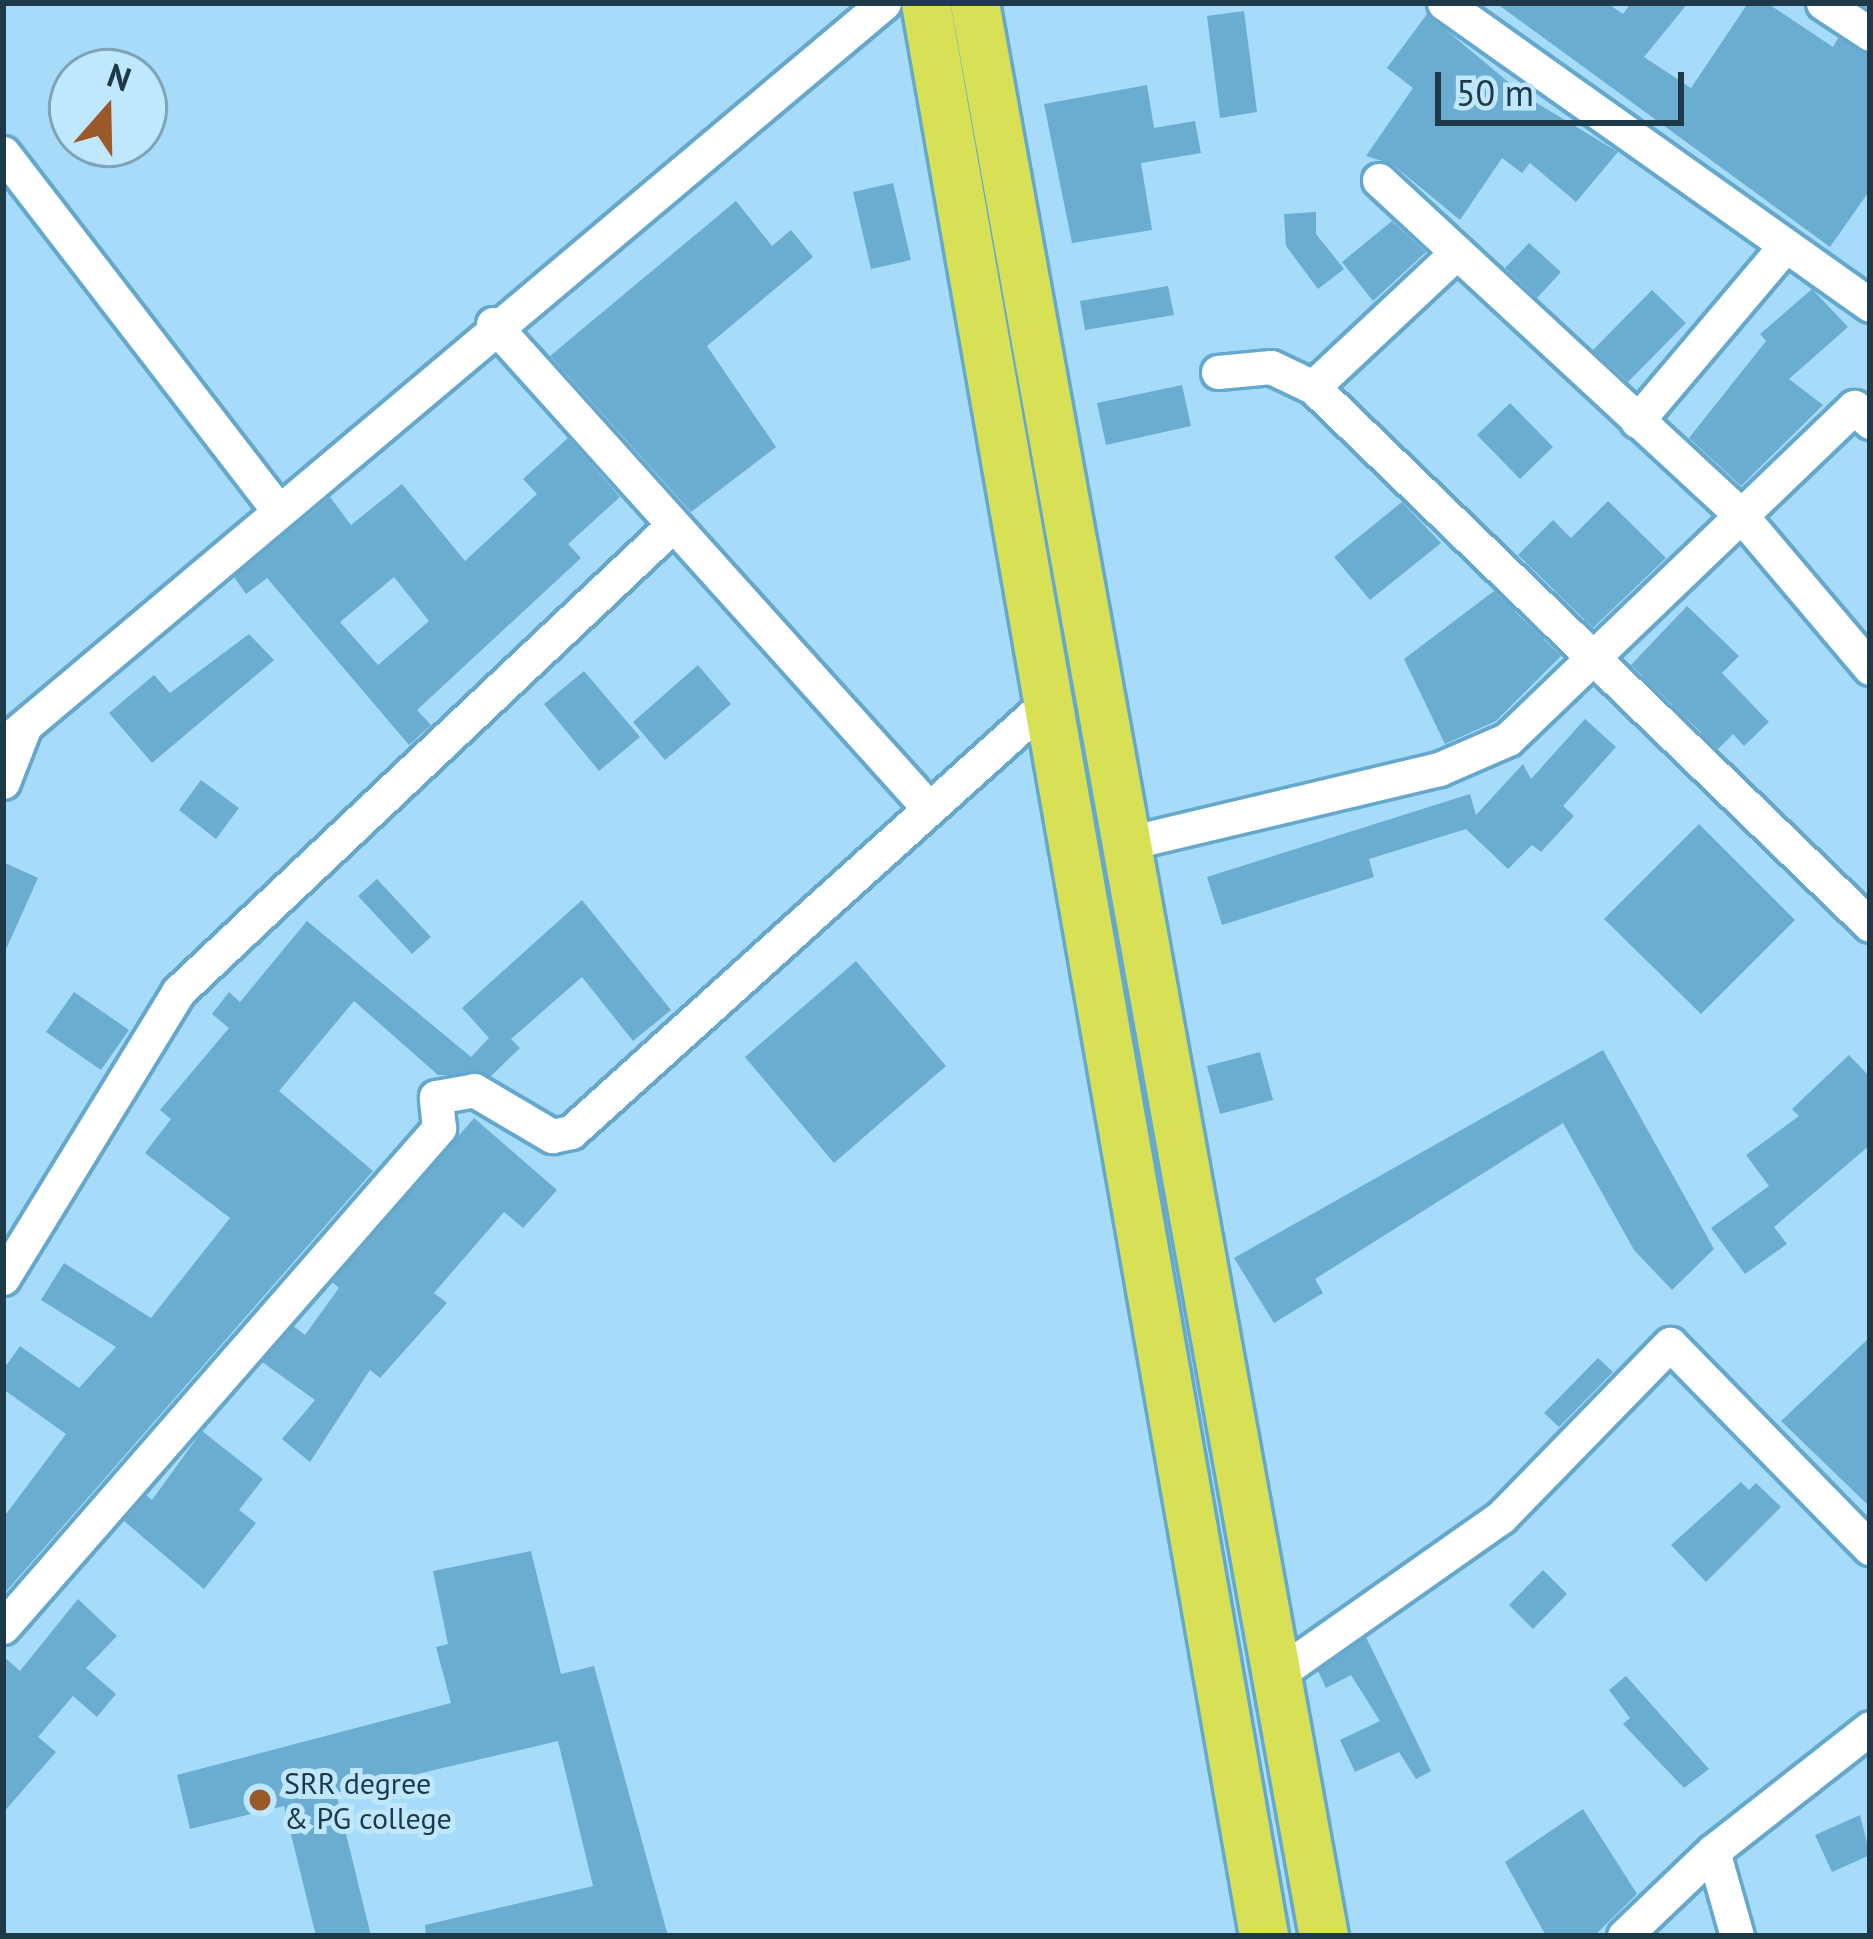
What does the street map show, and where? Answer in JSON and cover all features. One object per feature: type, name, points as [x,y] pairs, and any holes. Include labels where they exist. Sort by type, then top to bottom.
[{"type":"highway","points":[[926,3],[1264,1936]]},
{"type":"highway","points":[[975,3],[1324,1936]]},
{"type":"street","points":[[3,782],[14,735],[493,324],[884,3]]},
{"type":"street","points":[[1823,3],[1870,34]]},
{"type":"street","points":[[1449,4],[1783,248],[1870,305]]},
{"type":"street","points":[[3,153],[276,508]]},
{"type":"street","points":[[1378,180],[1739,513],[1870,668]]},
{"type":"street","points":[[1637,421],[1783,248]]},
{"type":"street","points":[[1313,387],[1456,253]]},
{"type":"street","points":[[493,324],[925,804]]},
{"type":"street","points":[[1218,371],[1270,367],[1313,387],[1870,925]]},
{"type":"street","points":[[1124,844],[1478,755],[1597,661],[1739,513],[1865,405]]},
{"type":"street","points":[[3,1278],[178,992],[671,527]]},
{"type":"street","points":[[3,1628],[439,1128],[436,1097],[474,1090],[552,1136],[571,1132],[925,804],[1051,699]]},
{"type":"street","points":[[1279,1673],[1501,1517],[1670,1344],[1870,1549]]},
{"type":"street","points":[[1624,1936],[1713,1851],[1868,1737]]},
{"type":"street","points":[[1713,1851],[1737,1936]]},
{"type":"building","points":[[1496,3],[1607,3],[1623,14],[1631,3],[1688,3],[1644,57],[1691,88],[1748,3],[1767,3],[1833,47],[1838,38],[1870,55],[1870,190],[1830,247]]},
{"type":"building","points":[[1244,11],[1257,112],[1220,118],[1207,16]]},
{"type":"building","points":[[1427,14],[1525,96],[1618,152],[1576,202],[1530,163],[1522,173],[1502,158],[1460,220],[1392,164],[1366,156],[1413,88],[1387,68]]},
{"type":"building","points":[[1147,85],[1154,128],[1195,121],[1201,153],[1141,163],[1152,230],[1072,243],[1044,104]]},
{"type":"building","points":[[893,183],[911,260],[871,269],[853,192]]},
{"type":"building","points":[[736,201],[772,246],[791,230],[813,257],[707,346],[776,447],[691,512],[550,356]]},
{"type":"building","points":[[1316,212],[1316,234],[1344,269],[1318,289],[1286,246],[1284,214]]},
{"type":"building","points":[[1392,221],[1426,252],[1373,301],[1342,262]]},
{"type":"building","points":[[1529,243],[1561,272],[1537,298],[1505,268]]},
{"type":"building","points":[[1168,286],[1174,315],[1085,330],[1080,301]]},
{"type":"building","points":[[1812,289],[1848,327],[1789,379],[1823,405],[1741,486],[1689,438],[1766,341],[1760,334]]},
{"type":"building","points":[[1652,290],[1686,323],[1628,382],[1593,350]]},
{"type":"building","points":[[1182,385],[1191,426],[1106,445],[1097,403]]},
{"type":"building","points":[[1510,403],[1553,447],[1520,479],[1477,435]]},
{"type":"building","points":[[568,438],[620,497],[568,544],[581,558],[417,710],[431,725],[409,745],[267,578],[246,594],[234,577],[330,497],[351,525],[402,484],[465,561],[537,494],[523,479]],"holes":[[[394,577],[429,621],[378,665],[340,622]]]},
{"type":"building","points":[[1608,501],[1666,558],[1593,628],[1518,555],[1553,520],[1571,538]]},
{"type":"building","points":[[1402,502],[1441,543],[1370,600],[1334,557]]},
{"type":"building","points":[[1494,591],[1561,656],[1496,721],[1445,744],[1404,659]]},
{"type":"building","points":[[1687,606],[1739,656],[1722,673],[1769,722],[1744,746],[1733,734],[1718,749],[1631,665]]},
{"type":"building","points":[[249,634],[274,660],[152,763],[109,713],[154,675],[170,693]]},
{"type":"building","points":[[698,665],[731,704],[665,760],[633,722]]},
{"type":"building","points":[[584,671],[640,737],[599,771],[544,704]]},
{"type":"building","points":[[1585,719],[1616,747],[1563,806],[1574,816],[1541,852],[1532,845],[1508,869],[1466,829],[1369,859],[1374,877],[1222,925],[1207,877],[1470,794],[1476,815],[1523,764],[1531,779]]},
{"type":"building","points":[[201,780],[239,808],[216,839],[179,810]]},
{"type":"building","points":[[1699,824],[1795,920],[1701,1014],[1604,919]]},
{"type":"building","points":[[3,862],[38,878],[3,956]]},
{"type":"building","points":[[377,879],[431,937],[412,954],[358,896]]},
{"type":"building","points":[[582,900],[671,1010],[633,1041],[582,977],[511,1039],[520,1048],[491,1076],[438,1075],[354,1001],[279,1091],[373,1171],[3,1595],[3,1518],[66,1434],[3,1389],[3,1370],[20,1346],[79,1388],[116,1347],[41,1300],[64,1263],[151,1318],[230,1218],[145,1153],[171,1119],[160,1110],[229,1028],[212,1014],[229,992],[240,1002],[307,921],[471,1057],[489,1038],[462,1008]]},
{"type":"building","points":[[856,961],[946,1066],[834,1163],[745,1057]]},
{"type":"building","points":[[74,992],[129,1030],[101,1070],[46,1032]]},
{"type":"building","points":[[1603,1050],[1714,1249],[1672,1290],[1634,1250],[1563,1123],[1315,1279],[1323,1293],[1274,1323],[1234,1258]]},
{"type":"building","points":[[1260,1052],[1273,1100],[1220,1114],[1207,1066]]},
{"type":"building","points":[[1849,1055],[1870,1077],[1870,1145],[1774,1227],[1787,1244],[1745,1274],[1711,1228],[1769,1186],[1746,1155],[1799,1116],[1792,1109]]},
{"type":"building","points":[[474,1118],[557,1190],[523,1228],[504,1212],[434,1293],[447,1303],[380,1378],[370,1370],[310,1462],[282,1439],[315,1400],[262,1362],[293,1326],[305,1335],[339,1288],[332,1282]]},
{"type":"building","points":[[1870,1337],[1870,1507],[1781,1421]]},
{"type":"building","points":[[1598,1358],[1613,1372],[1559,1427],[1544,1413]]},
{"type":"building","points":[[202,1431],[263,1479],[239,1510],[256,1523],[204,1589],[124,1521],[146,1495],[152,1500]]},
{"type":"building","points":[[1741,1482],[1749,1490],[1756,1483],[1781,1507],[1706,1582],[1671,1545]]},
{"type":"building","name":"SRR degree & PG college","points":[[531,1551],[561,1674],[594,1666],[668,1936],[426,1936],[425,1925],[593,1886],[558,1741],[336,1793],[371,1936],[316,1936],[284,1806],[190,1829],[177,1775],[451,1703],[436,1647],[448,1644],[433,1571]]},
{"type":"building","points":[[1543,1570],[1567,1594],[1533,1629],[1509,1605]]},
{"type":"building","points":[[78,1599],[117,1636],[86,1668],[116,1694],[97,1717],[73,1696],[38,1737],[56,1752],[3,1813],[3,1656],[20,1671]]},
{"type":"building","points":[[1366,1637],[1431,1771],[1416,1779],[1399,1752],[1355,1772],[1340,1740],[1380,1721],[1351,1675],[1326,1688],[1318,1671]]},
{"type":"building","points":[[1626,1676],[1709,1769],[1684,1788],[1623,1724],[1630,1718],[1609,1690]]},
{"type":"building","points":[[1583,1809],[1637,1894],[1594,1936],[1546,1936],[1505,1862]]},
{"type":"building","points":[[1860,1815],[1870,1855],[1832,1872],[1815,1835]]},
{"type":"place","name":"SRR degree & PG college","points":[[260,1800]]}]
